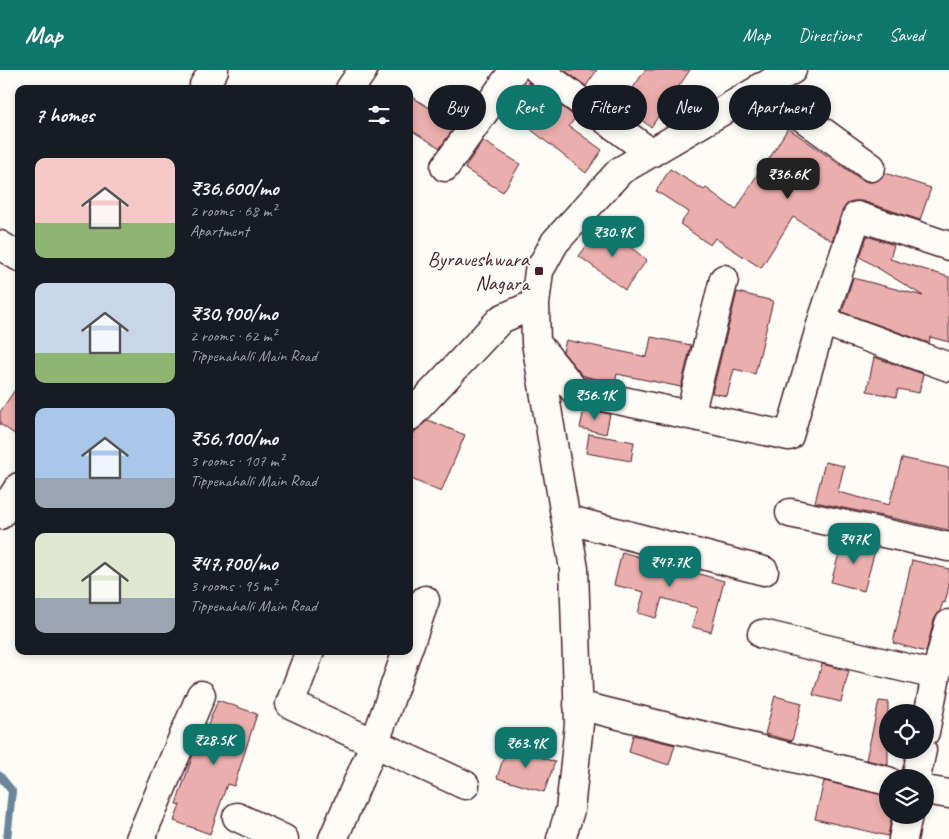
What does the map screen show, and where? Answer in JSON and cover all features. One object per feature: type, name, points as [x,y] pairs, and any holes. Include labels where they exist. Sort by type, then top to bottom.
[{"type":"street","points":[[353,85],[363,70]]},
{"type":"street","points":[[445,167],[514,70]]},
{"type":"street","points":[[538,70],[651,153]]},
{"type":"street","points":[[561,839],[570,810],[579,724],[574,568],[536,343],[535,304],[539,271],[555,242],[620,171],[771,77],[871,167]]},
{"type":"street","points":[[536,343],[575,391],[789,436],[822,321],[858,216],[949,246]]},
{"type":"street","points":[[690,415],[724,279]]},
{"type":"street","points":[[413,413],[501,319],[535,304]]},
{"type":"street","points":[[822,321],[949,367]]},
{"type":"street","points":[[0,515],[15,493]]},
{"type":"street","points":[[790,513],[949,547]]},
{"type":"street","points":[[566,520],[764,571]]},
{"type":"street","points":[[413,634],[425,600]]},
{"type":"street","points":[[930,704],[949,625]]},
{"type":"street","points":[[762,634],[936,675]]},
{"type":"street","points":[[308,655],[290,704],[374,745],[465,785]]},
{"type":"street","points":[[333,839],[374,745],[406,655]]},
{"type":"street","points":[[140,839],[201,696]]},
{"type":"street","points":[[578,705],[879,779]]},
{"type":"street","points":[[934,792],[949,794]]},
{"type":"street","points":[[237,817],[284,839]]},
{"type":"street","points":[[903,839],[906,824]]},
{"type":"building","points":[[564,70],[597,70],[587,85]]},
{"type":"building","points":[[645,70],[690,70],[680,85],[657,85],[657,118],[651,127],[647,124],[647,85],[635,85]]},
{"type":"building","points":[[413,98],[428,107],[428,130],[453,130],[440,148],[413,131]]},
{"type":"building","points":[[562,107],[572,114],[572,122],[569,126],[572,130],[602,150],[586,173],[531,130],[562,130]]},
{"type":"building","points":[[787,130],[791,130],[862,180],[869,182],[877,181],[885,173],[931,188],[920,220],[862,201],[853,201],[846,205],[842,211],[832,241],[793,217],[761,268],[715,238],[710,245],[680,224],[689,212],[656,191],[670,169],[704,190],[706,188],[736,210],[764,163],[766,164]]},
{"type":"building","points":[[483,141],[520,164],[503,192],[465,169]]},
{"type":"building","points":[[602,225],[647,260],[625,290],[579,256]]},
{"type":"building","points":[[867,236],[894,245],[890,259],[949,277],[949,342],[930,337],[929,343],[842,312],[853,278],[923,296],[860,257]]},
{"type":"building","points":[[737,292],[773,301],[755,374],[734,369],[727,396],[712,393]]},
{"type":"building","points":[[651,337],[691,345],[681,387],[617,374],[615,383],[591,378],[582,375],[563,352],[566,340],[647,357]]},
{"type":"building","points":[[874,357],[923,374],[919,393],[898,389],[896,397],[867,391]]},
{"type":"building","points":[[15,390],[15,434],[0,424],[0,412]]},
{"type":"building","points":[[584,409],[610,414],[606,434],[580,428]]},
{"type":"building","points":[[428,420],[465,435],[441,492],[413,480],[413,436],[415,431]]},
{"type":"building","points":[[589,434],[634,442],[631,461],[586,453]]},
{"type":"building","points":[[902,458],[949,468],[949,530],[815,502],[825,462],[844,466],[838,492],[889,505]]},
{"type":"building","points":[[843,540],[876,547],[864,591],[831,582]]},
{"type":"building","points":[[622,552],[724,581],[711,632],[692,627],[697,608],[662,598],[656,618],[638,613],[644,592],[614,585]]},
{"type":"building","points":[[912,560],[949,569],[949,586],[945,603],[943,602],[934,620],[926,652],[893,643]]},
{"type":"building","points":[[822,664],[849,671],[841,702],[813,695]]},
{"type":"building","points":[[775,696],[802,703],[792,741],[765,734]]},
{"type":"building","points":[[218,700],[257,714],[234,786],[227,784],[210,834],[174,821],[180,805],[176,804],[194,752]]},
{"type":"building","points":[[879,701],[888,702],[888,704],[879,704],[879,759],[888,759],[888,765],[866,760]]},
{"type":"building","points":[[633,735],[675,745],[669,765],[629,752]]},
{"type":"building","points":[[507,746],[555,762],[544,792],[497,778]]},
{"type":"building","points":[[824,781],[879,794],[879,824],[890,824],[888,836],[815,819]]},
{"type":"waterway","points":[[0,776],[12,791],[7,839]]},
{"type":"place","name":"Byraveshwara Nagara","points":[[539,271]]}]
